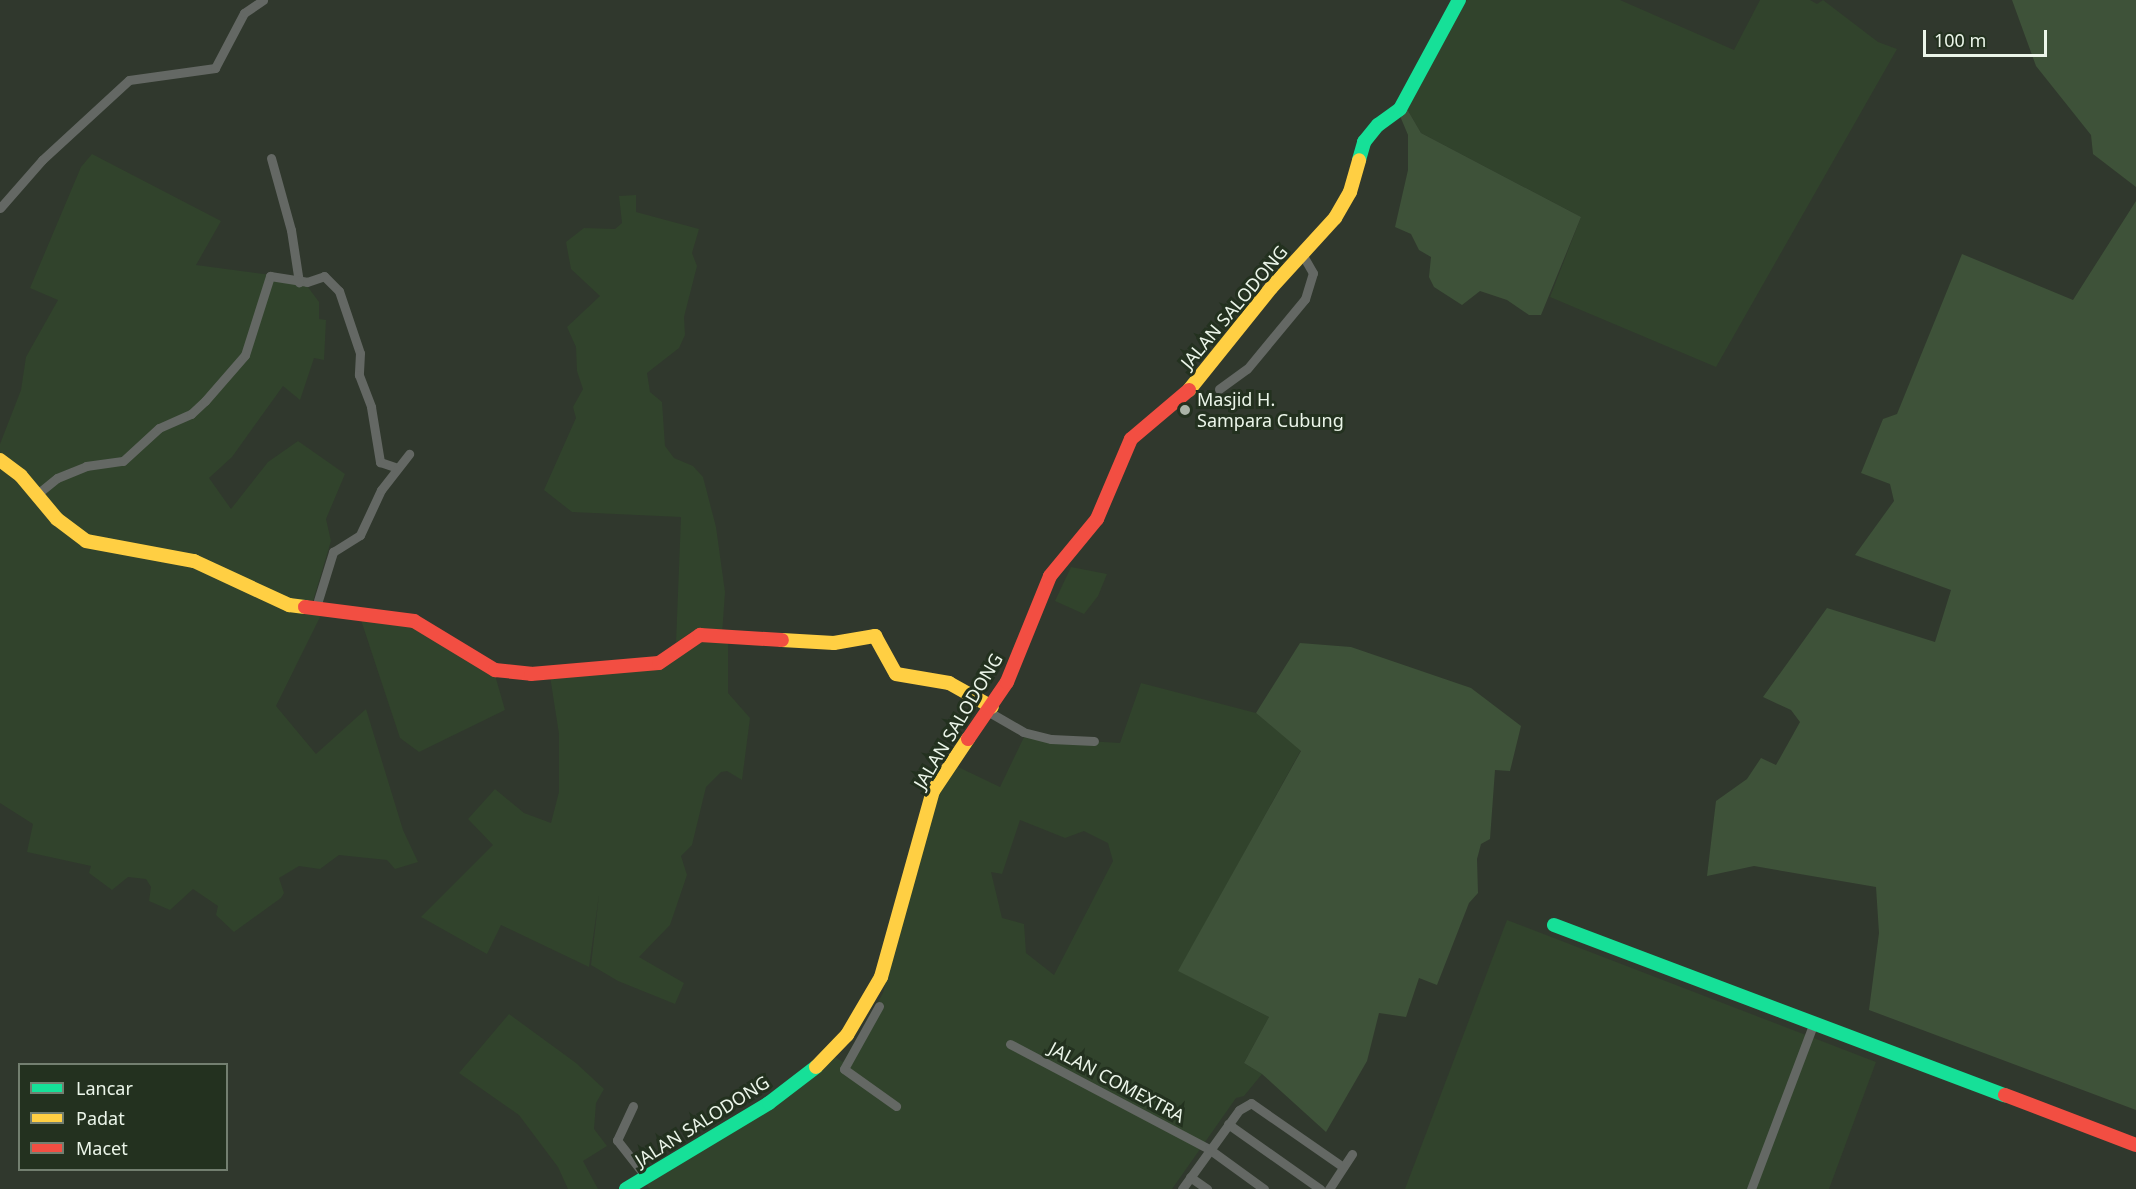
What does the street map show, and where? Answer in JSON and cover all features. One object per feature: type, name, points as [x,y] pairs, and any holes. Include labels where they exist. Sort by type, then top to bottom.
[{"type":"street","points":[[0,208],[42,160],[129,80],[215,68],[244,14],[263,0]]},
{"type":"street","name":"JALAN SALODONG","points":[[626,1189],[769,1103],[830,1056],[847,1035],[881,977],[933,791],[990,710],[1017,661],[1050,576],[1097,519],[1131,439],[1189,390],[1345,204],[1364,142],[1378,124],[1400,109],[1459,0]]},
{"type":"street","points":[[271,158],[291,230],[299,282]]},
{"type":"street","points":[[1219,389],[1247,369],[1305,299],[1313,273],[1302,254]]},
{"type":"street","points":[[36,495],[57,478],[86,466],[123,461],[159,429],[191,414],[245,355],[263,309],[270,276],[299,282],[324,276],[343,297],[360,353],[359,375],[371,407],[380,462],[397,468]]},
{"type":"street","points":[[316,607],[333,552],[360,535],[381,490],[409,453]]},
{"type":"street","points":[[0,460],[21,476],[57,519],[86,541],[194,561],[289,604],[414,621],[495,670],[511,674],[659,663],[700,635],[824,643],[875,636],[896,674],[949,683],[1023,732],[1051,739],[1095,741]]},
{"type":"street","points":[[1554,925],[1728,988],[1813,1025],[2136,1145]]},
{"type":"street","points":[[879,1006],[844,1069],[896,1106]]},
{"type":"street","points":[[1751,1189],[1813,1025]]},
{"type":"street","name":"JALAN COMEXTRA","points":[[1010,1044],[1209,1149],[1264,1189]]},
{"type":"street","points":[[1182,1189],[1209,1149],[1246,1104],[1256,1104],[1343,1167]]},
{"type":"street","points":[[633,1106],[617,1140],[646,1177]]},
{"type":"street","points":[[1228,1124],[1320,1189]]},
{"type":"street","points":[[1329,1189],[1352,1154]]},
{"type":"street","points":[[1190,1177],[1207,1189]]},
{"type":"shaded area","points":[[1467,0],[1620,0],[1734,50],[1760,0],[1810,0],[1817,4],[1823,0],[1878,42],[1897,49],[1716,367],[1550,297],[1581,217],[1421,133],[1407,109]]},
{"type":"shaded area","points":[[2012,0],[2136,0],[2136,187],[2093,154],[2091,135],[2036,66]]},
{"type":"shaded area","points":[[1407,109],[1421,133],[1581,217],[1541,315],[1529,315],[1507,300],[1480,291],[1462,305],[1434,287],[1429,277],[1431,257],[1419,250],[1411,234],[1395,227],[1408,170],[1408,135],[1400,116]]},
{"type":"shaded area","points":[[92,154],[221,221],[196,265],[302,279],[319,302],[319,319],[326,320],[324,360],[314,358],[300,400],[283,386],[232,457],[209,478],[231,509],[268,462],[298,441],[345,474],[326,519],[331,541],[313,601],[321,615],[276,706],[316,754],[366,709],[403,830],[418,862],[395,869],[387,860],[339,855],[320,869],[299,866],[279,878],[284,893],[281,898],[234,932],[216,915],[218,906],[193,889],[170,910],[149,901],[151,887],[146,879],[128,877],[112,890],[89,873],[91,866],[27,852],[33,824],[0,803],[0,444],[21,390],[26,357],[58,300],[30,288],[81,167]]},
{"type":"shaded area","points":[[636,195],[636,212],[699,229],[692,253],[697,266],[684,317],[685,335],[679,348],[647,373],[650,392],[662,402],[665,446],[674,458],[693,466],[703,477],[716,527],[725,592],[722,635],[691,632],[676,643],[681,517],[572,512],[544,490],[576,418],[573,407],[583,389],[577,371],[576,347],[567,327],[600,296],[571,269],[566,242],[584,228],[615,229],[622,223],[619,196]]},
{"type":"shaded area","points":[[2136,201],[2136,1110],[1869,1010],[1879,933],[1876,887],[1754,866],[1707,876],[1716,801],[1747,779],[1761,758],[1776,765],[1800,722],[1791,710],[1763,697],[1827,608],[1935,642],[1951,590],[1855,555],[1894,501],[1890,484],[1861,473],[1883,419],[1897,414],[1962,254],[2073,300]]},
{"type":"shaded area","points":[[1071,567],[1107,574],[1098,596],[1084,614],[1055,601]]},
{"type":"shaded area","points":[[361,620],[405,621],[495,675],[505,710],[419,752],[400,738]]},
{"type":"shaded area","points":[[696,640],[728,643],[728,693],[750,718],[742,780],[727,771],[721,772],[706,787],[692,845],[681,856],[687,875],[670,925],[639,957],[684,983],[675,1004],[618,981],[591,965],[599,895],[589,967],[501,925],[487,954],[421,917],[493,845],[468,819],[495,789],[524,813],[551,823],[559,792],[559,734],[550,676],[656,669]]},
{"type":"shaded area","points":[[1300,643],[1351,647],[1471,688],[1521,726],[1510,771],[1495,770],[1490,839],[1481,844],[1477,859],[1478,893],[1469,903],[1437,985],[1419,978],[1406,1017],[1379,1013],[1367,1061],[1326,1132],[1262,1074],[1244,1063],[1269,1017],[1178,971],[1301,751],[1256,713]]},
{"type":"shaded area","points":[[1141,683],[1256,713],[1301,750],[1179,971],[1269,1017],[1244,1063],[1262,1074],[1244,1096],[1236,1098],[1172,1189],[650,1189],[644,1182],[834,1056],[843,1062],[883,993],[933,801],[954,765],[1000,787],[1024,737],[1120,743]],"holes":[[[1020,820],[1065,838],[1084,831],[1108,843],[1113,861],[1054,975],[1026,953],[1024,924],[1002,918],[991,872],[1002,874]]]},
{"type":"shaded area","points":[[1507,920],[1876,1062],[1829,1189],[1405,1189]]},
{"type":"shaded area","points":[[509,1014],[576,1063],[604,1089],[596,1103],[594,1129],[607,1146],[583,1161],[598,1189],[568,1189],[558,1167],[519,1115],[459,1073]]},
{"type":"traffic: fast","points":[[1359,160],[1364,142],[1378,125],[1400,109],[1459,0]]},
{"type":"traffic: fast","points":[[1554,925],[2005,1095]]},
{"type":"traffic: fast","points":[[626,1189],[769,1103],[816,1067]]},
{"type":"traffic: slow","points":[[1189,390],[1271,288],[1335,218],[1350,192],[1359,160]]},
{"type":"traffic: slow","points":[[0,460],[21,476],[57,519],[86,541],[194,561],[289,605],[305,607]]},
{"type":"traffic: slow","points":[[782,640],[834,643],[875,636],[896,674],[949,683],[992,707]]},
{"type":"traffic: slow","points":[[816,1067],[847,1035],[881,977],[933,791],[968,739]]},
{"type":"traffic: jam","points":[[968,739],[1007,682],[1050,576],[1097,519],[1131,439],[1189,390]]},
{"type":"traffic: jam","points":[[305,607],[414,621],[495,670],[531,674],[659,663],[700,635],[782,640]]},
{"type":"traffic: jam","points":[[2005,1095],[2136,1145]]},
{"type":"place","name":"Masjid H. Sampara Cubung","points":[[1185,410]]}]
